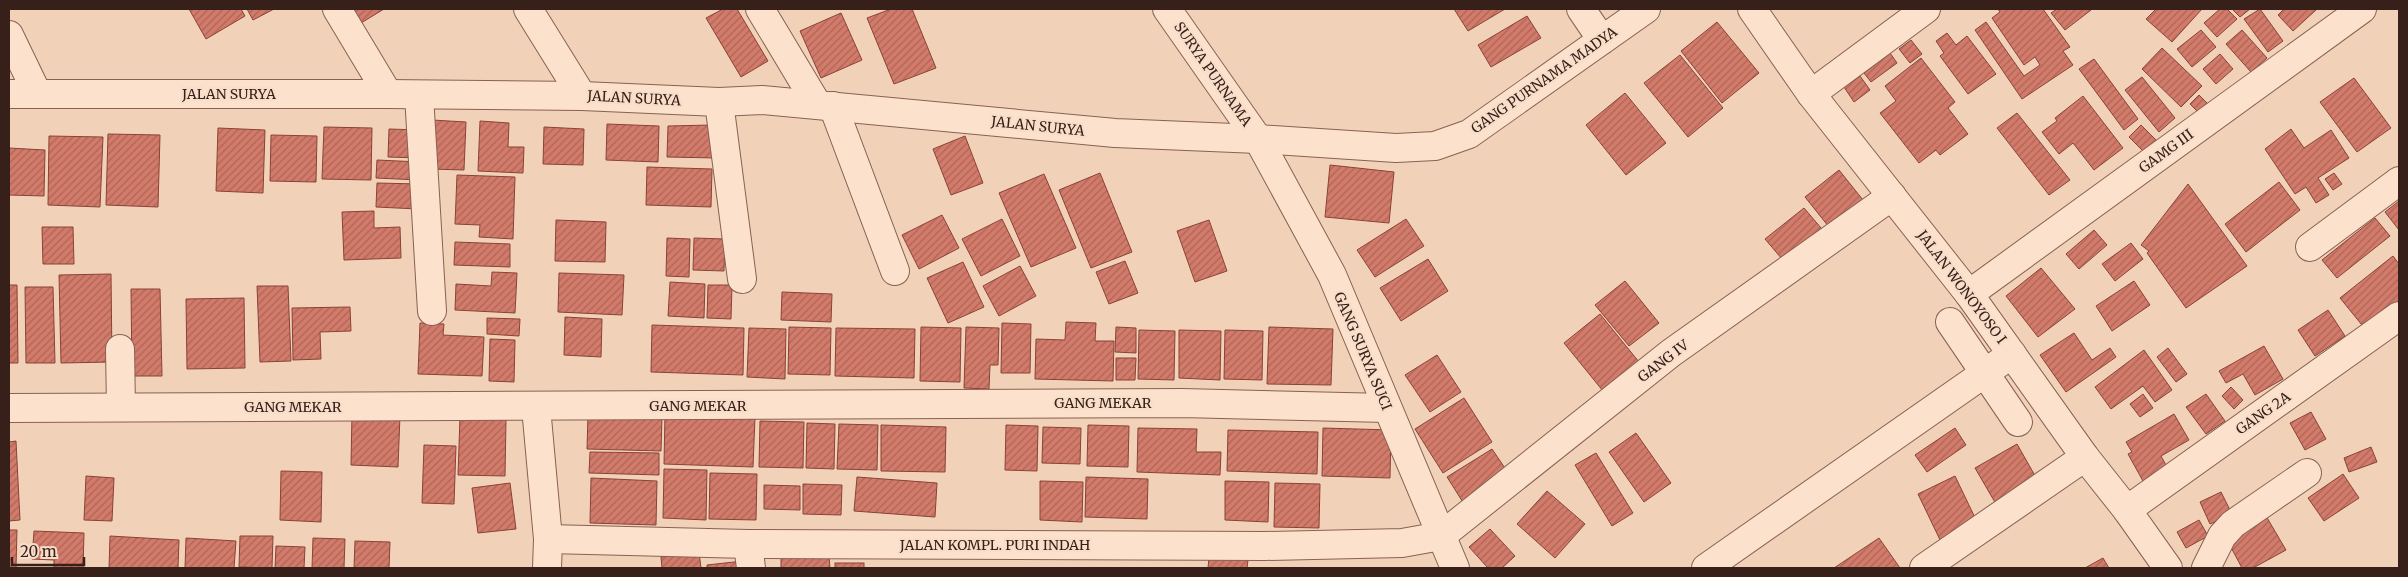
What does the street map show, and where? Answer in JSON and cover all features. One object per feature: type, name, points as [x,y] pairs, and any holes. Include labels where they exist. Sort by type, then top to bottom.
[{"type":"street","points":[[337,9],[388,94]]},
{"type":"street","points":[[528,9],[582,96]]},
{"type":"street","points":[[760,9],[825,105],[894,271]]},
{"type":"street","name":"SURYA PURNAMA","points":[[1167,9],[1258,139]]},
{"type":"street","points":[[1581,9],[1602,40]]},
{"type":"street","name":"GANG PURNAMA MADYA","points":[[1258,139],[1396,148],[1435,146],[1469,134],[1646,9]]},
{"type":"street","name":"JALAN WONOYOSO I","points":[[1752,9],[1811,94],[1969,294],[2168,568]]},
{"type":"street","points":[[1811,94],[1926,9]]},
{"type":"street","name":"GAMG III","points":[[1969,294],[2358,10]]},
{"type":"street","points":[[9,36],[37,93]]},
{"type":"street","name":"JALAN SURYA","points":[[9,94],[388,94],[582,96],[719,102],[762,100],[1115,133],[1258,139]]},
{"type":"street","points":[[419,95],[432,311]]},
{"type":"street","points":[[719,102],[742,280]]},
{"type":"street","name":"GANG SURYA SUCI","points":[[1258,139],[1332,276],[1386,408],[1456,568]]},
{"type":"street","points":[[2310,247],[2399,181]]},
{"type":"street","name":"GANG IV","points":[[1441,536],[1671,353],[1892,196]]},
{"type":"street","name":"GANG 2A","points":[[2127,510],[2399,316]]},
{"type":"street","points":[[1950,322],[2018,422]]},
{"type":"street","points":[[120,349],[121,408]]},
{"type":"street","points":[[1706,568],[2012,354]]},
{"type":"street","name":"GANG MEKAR","points":[[9,408],[1182,403],[1386,408]]},
{"type":"street","points":[[536,407],[548,539],[547,568]]},
{"type":"street","points":[[1924,568],[2085,456]]},
{"type":"street","points":[[2206,568],[2222,536],[2233,524],[2307,473]]},
{"type":"street","name":"JALAN KOMPL. PURI INDAH","points":[[548,539],[749,556],[1265,557],[1402,543],[1441,536]]},
{"type":"building","points":[[189,9],[241,9],[245,16],[206,39]]},
{"type":"building","points":[[247,9],[274,9],[253,20]]},
{"type":"building","points":[[351,9],[384,9],[361,23]]},
{"type":"building","points":[[723,9],[737,9],[768,61],[741,77],[706,18]]},
{"type":"building","points":[[891,9],[912,9],[936,68],[894,84],[867,18]]},
{"type":"building","points":[[1454,9],[1505,9],[1468,31]]},
{"type":"building","points":[[1998,9],[2043,9],[2070,47],[2063,51],[2073,65],[2022,99],[1975,30],[1986,22],[2024,76],[2040,65],[2035,57],[2024,65],[1992,18],[2000,12]]},
{"type":"building","points":[[2057,9],[2091,10],[2065,30],[2051,13]]},
{"type":"building","points":[[2156,9],[2202,9],[2172,42],[2146,19]]},
{"type":"building","points":[[2220,9],[2227,9],[2237,19],[2217,37],[2204,23]]},
{"type":"building","points":[[2232,9],[2250,9],[2240,17]]},
{"type":"building","points":[[2260,9],[2283,41],[2268,52],[2244,19]]},
{"type":"building","points":[[2284,9],[2317,9],[2293,31],[2278,15]]},
{"type":"building","points":[[841,13],[862,60],[821,78],[800,31]]},
{"type":"building","points":[[1527,16],[1541,38],[1491,67],[1478,45]]},
{"type":"building","points":[[1717,22],[1759,73],[1722,103],[1681,51]]},
{"type":"building","points":[[2201,30],[2216,47],[2192,67],[2177,49]]},
{"type":"building","points":[[2242,30],[2267,58],[2251,72],[2226,44]]},
{"type":"building","points":[[1947,33],[1956,45],[1967,36],[1996,74],[1968,94],[1940,56],[1944,53],[1936,41]]},
{"type":"building","points":[[1911,40],[1922,54],[1910,63],[1899,49]]},
{"type":"building","points":[[2162,48],[2202,86],[2181,107],[2142,69]]},
{"type":"building","points":[[1890,53],[1897,63],[1871,82],[1864,73]]},
{"type":"building","points":[[2220,54],[2233,69],[2216,84],[2203,69]]},
{"type":"building","points":[[1680,55],[1723,108],[1688,137],[1644,83]]},
{"type":"building","points":[[1921,58],[1955,102],[1948,108],[1968,134],[1940,155],[1936,150],[1919,163],[1880,113],[1896,101],[1885,86]]},
{"type":"building","points":[[2094,59],[2138,119],[2124,130],[2079,69]]},
{"type":"building","points":[[1860,76],[1870,90],[1854,102],[1844,87]]},
{"type":"building","points":[[2142,77],[2175,118],[2159,132],[2125,90]]},
{"type":"building","points":[[2354,78],[2391,128],[2357,152],[2320,102]]},
{"type":"building","points":[[1625,93],[1666,143],[1626,175],[1586,125]]},
{"type":"building","points":[[2199,95],[2212,108],[2203,117],[2190,104]]},
{"type":"building","points":[[2083,96],[2123,148],[2094,170],[2073,143],[2059,154],[2042,132],[2057,121],[2055,118]]},
{"type":"building","points":[[2017,113],[2070,180],[2049,195],[1997,128]]},
{"type":"building","points":[[432,120],[466,122],[464,170],[430,169]]},
{"type":"building","points":[[480,121],[509,123],[508,147],[524,147],[523,173],[478,171]]},
{"type":"building","points":[[607,124],[659,126],[658,162],[606,160]]},
{"type":"building","points":[[712,125],[717,158],[667,157],[668,126]]},
{"type":"building","points":[[2141,125],[2161,145],[2149,157],[2129,137]]},
{"type":"building","points":[[324,127],[372,128],[371,180],[322,179]]},
{"type":"building","points":[[544,127],[584,129],[583,165],[543,164]]},
{"type":"building","points":[[218,128],[265,130],[263,193],[216,191]]},
{"type":"building","points":[[389,129],[420,130],[419,158],[388,157]]},
{"type":"building","points":[[2291,129],[2304,148],[2331,130],[2349,158],[2318,178],[2329,195],[2316,203],[2306,187],[2295,194],[2265,149]]},
{"type":"building","points":[[108,134],[160,135],[158,207],[106,205]]},
{"type":"building","points":[[271,135],[317,136],[316,182],[270,181]]},
{"type":"building","points":[[49,136],[103,137],[100,207],[48,205]]},
{"type":"building","points":[[965,136],[983,183],[951,195],[933,149]]},
{"type":"building","points":[[9,148],[45,150],[44,196],[9,195]]},
{"type":"building","points":[[377,160],[420,162],[419,180],[376,178]]},
{"type":"building","points":[[1330,165],[1394,172],[1389,223],[1325,217]]},
{"type":"building","points":[[647,167],[712,169],[711,207],[646,205]]},
{"type":"building","points":[[1839,170],[1867,205],[1833,232],[1805,197]]},
{"type":"building","points":[[1100,173],[1132,252],[1091,268],[1059,190]]},
{"type":"building","points":[[2334,173],[2342,184],[2333,190],[2325,179]]},
{"type":"building","points":[[1044,174],[1076,248],[1031,267],[999,193]]},
{"type":"building","points":[[457,175],[515,177],[513,239],[479,237],[480,225],[455,224]]},
{"type":"building","points":[[2279,182],[2300,210],[2246,252],[2225,224]]},
{"type":"building","points":[[377,183],[419,184],[418,209],[376,207]]},
{"type":"building","points":[[2188,184],[2247,266],[2186,308],[2147,253],[2149,251],[2141,245]]},
{"type":"building","points":[[2399,201],[2399,230],[2385,212]]},
{"type":"building","points":[[1804,208],[1827,235],[1788,266],[1765,239]]},
{"type":"building","points":[[374,211],[374,228],[400,227],[401,258],[344,260],[342,212]]},
{"type":"building","points":[[942,215],[959,248],[919,269],[902,235]]},
{"type":"building","points":[[2375,218],[2390,236],[2337,278],[2322,260]]},
{"type":"building","points":[[1002,219],[1020,256],[981,276],[962,239]]},
{"type":"building","points":[[1406,219],[1424,246],[1375,277],[1357,250]]},
{"type":"building","points":[[556,220],[606,222],[605,262],[555,261]]},
{"type":"building","points":[[1209,220],[1227,271],[1195,282],[1177,231]]},
{"type":"building","points":[[42,227],[73,227],[74,264],[43,264]]},
{"type":"building","points":[[2094,230],[2107,245],[2079,269],[2066,254]]},
{"type":"building","points":[[667,238],[690,239],[689,277],[666,276]]},
{"type":"building","points":[[694,238],[725,239],[724,271],[693,270]]},
{"type":"building","points":[[455,242],[510,244],[510,267],[454,265]]},
{"type":"building","points":[[2131,243],[2143,259],[2115,281],[2102,264]]},
{"type":"building","points":[[2393,256],[2399,264],[2399,303],[2366,330],[2340,298]]},
{"type":"building","points":[[1428,259],[1448,291],[1401,321],[1380,288]]},
{"type":"building","points":[[1125,261],[1138,293],[1109,304],[1096,272]]},
{"type":"building","points":[[963,262],[984,307],[948,323],[927,278]]},
{"type":"building","points":[[1020,266],[1036,296],[999,316],[983,286]]},
{"type":"building","points":[[2041,268],[2075,309],[2038,337],[2006,296]]},
{"type":"building","points":[[492,272],[517,273],[515,313],[455,310],[456,284],[491,286]]},
{"type":"building","points":[[559,273],[624,275],[622,315],[558,312]]},
{"type":"building","points":[[111,274],[112,362],[61,363],[59,275]]},
{"type":"building","points":[[1625,281],[1659,323],[1629,346],[1595,305]]},
{"type":"building","points":[[2134,281],[2150,305],[2112,331],[2096,306]]},
{"type":"building","points":[[670,282],[705,284],[704,318],[668,316]]},
{"type":"building","points":[[9,285],[17,285],[18,363],[9,363]]},
{"type":"building","points":[[708,285],[732,285],[731,319],[707,318]]},
{"type":"building","points":[[257,286],[288,286],[291,361],[260,362]]},
{"type":"building","points":[[25,287],[53,287],[55,363],[26,363]]},
{"type":"building","points":[[131,289],[160,289],[162,376],[132,376]]},
{"type":"building","points":[[782,292],[832,294],[831,322],[781,320]]},
{"type":"building","points":[[244,298],[245,368],[187,369],[186,299]]},
{"type":"building","points":[[350,307],[351,331],[320,332],[321,359],[293,360],[292,308]]},
{"type":"building","points":[[2328,310],[2345,336],[2315,356],[2298,330]]},
{"type":"building","points":[[1600,314],[1639,362],[1603,391],[1564,343]]},
{"type":"building","points":[[565,317],[602,319],[601,357],[564,355]]},
{"type":"building","points":[[487,318],[520,319],[519,336],[487,334]]},
{"type":"building","points":[[1066,322],[1096,323],[1095,341],[1114,341],[1113,381],[1035,379],[1036,339],[1065,340]]},
{"type":"building","points":[[420,323],[444,324],[443,335],[484,337],[482,376],[418,374]]},
{"type":"building","points":[[1002,323],[1031,324],[1030,373],[1001,373]]},
{"type":"building","points":[[652,325],[744,328],[743,375],[651,372]]},
{"type":"building","points":[[789,327],[831,328],[830,375],[788,374]]},
{"type":"building","points":[[921,327],[961,328],[960,382],[920,381]]},
{"type":"building","points":[[966,327],[999,328],[998,365],[990,365],[989,389],[964,388]]},
{"type":"building","points":[[1116,327],[1136,328],[1136,353],[1115,352]]},
{"type":"building","points":[[1269,327],[1333,329],[1331,385],[1267,384]]},
{"type":"building","points":[[749,328],[786,329],[785,379],[747,377]]},
{"type":"building","points":[[836,328],[915,329],[914,378],[835,376]]},
{"type":"building","points":[[1139,330],[1175,331],[1174,380],[1138,379]]},
{"type":"building","points":[[1179,330],[1221,331],[1220,380],[1179,378]]},
{"type":"building","points":[[1225,330],[1263,331],[1262,380],[1224,379]]},
{"type":"building","points":[[2074,333],[2092,360],[2110,348],[2116,357],[2066,392],[2040,355]]},
{"type":"building","points":[[490,339],[515,340],[514,382],[489,381]]},
{"type":"building","points":[[2264,346],[2283,379],[2255,395],[2243,374],[2226,383],[2219,371]]},
{"type":"building","points":[[2168,348],[2187,374],[2176,382],[2157,357]]},
{"type":"building","points":[[2144,350],[2172,390],[2155,402],[2143,386],[2111,409],[2095,387]]},
{"type":"building","points":[[1437,355],[1461,392],[1430,412],[1405,375]]},
{"type":"building","points":[[1116,358],[1136,358],[1135,380],[1116,380]]},
{"type":"building","points":[[2231,387],[2243,400],[2234,409],[2222,396]]},
{"type":"building","points":[[2143,394],[2153,408],[2140,417],[2130,404]]},
{"type":"building","points":[[2206,394],[2225,421],[2206,434],[2186,407]]},
{"type":"building","points":[[1464,398],[1492,442],[1443,473],[1415,429]]},
{"type":"building","points":[[2311,412],[2326,439],[2305,450],[2290,423]]},
{"type":"building","points":[[352,413],[400,415],[398,467],[351,465]]},
{"type":"building","points":[[665,414],[755,417],[753,467],[664,464]]},
{"type":"building","points":[[2174,414],[2189,440],[2161,456],[2167,467],[2143,481],[2128,454],[2132,452],[2126,442]]},
{"type":"building","points":[[588,415],[662,417],[661,451],[587,449]]},
{"type":"building","points":[[460,417],[506,419],[505,476],[458,475]]},
{"type":"building","points":[[760,421],[804,422],[803,468],[759,467]]},
{"type":"building","points":[[807,423],[835,424],[834,469],[806,468]]},
{"type":"building","points":[[839,424],[878,425],[877,470],[837,469]]},
{"type":"building","points":[[881,425],[946,427],[945,472],[881,471]]},
{"type":"building","points":[[1006,425],[1038,426],[1037,471],[1005,470]]},
{"type":"building","points":[[1088,425],[1129,426],[1128,467],[1087,466]]},
{"type":"building","points":[[1043,427],[1081,428],[1080,464],[1042,463]]},
{"type":"building","points":[[1138,428],[1197,429],[1196,452],[1221,452],[1220,475],[1137,472]]},
{"type":"building","points":[[1323,428],[1391,430],[1390,478],[1322,476]]},
{"type":"building","points":[[1955,428],[1966,445],[1927,472],[1915,455]]},
{"type":"building","points":[[1228,430],[1318,432],[1317,474],[1227,471]]},
{"type":"building","points":[[1636,433],[1671,483],[1644,502],[1609,452]]},
{"type":"building","points":[[16,441],[20,520],[9,521],[9,442]]},
{"type":"building","points":[[2017,444],[2038,481],[1996,504],[1975,468]]},
{"type":"building","points":[[424,445],[456,446],[454,504],[422,503]]},
{"type":"building","points":[[2371,447],[2377,462],[2349,472],[2344,458]]},
{"type":"building","points":[[1492,449],[1511,477],[1466,507],[1447,477]]},
{"type":"building","points":[[590,452],[659,453],[659,475],[589,473]]},
{"type":"building","points":[[1596,453],[1633,513],[1612,526],[1575,465]]},
{"type":"building","points":[[664,469],[707,470],[706,520],[663,518]]},
{"type":"building","points":[[281,471],[322,472],[321,522],[280,520]]},
{"type":"building","points":[[710,473],[757,474],[756,520],[709,519]]},
{"type":"building","points":[[2343,474],[2359,498],[2324,521],[2308,498]]},
{"type":"building","points":[[86,476],[114,478],[112,521],[84,520]]},
{"type":"building","points":[[1955,476],[1979,526],[1942,544],[1918,494]]},
{"type":"building","points":[[857,477],[937,483],[935,517],[854,511]]},
{"type":"building","points":[[1086,477],[1148,479],[1147,519],[1085,517]]},
{"type":"building","points":[[591,478],[657,481],[656,525],[590,523]]},
{"type":"building","points":[[1040,481],[1083,482],[1082,522],[1040,520]]},
{"type":"building","points":[[1225,481],[1269,482],[1268,522],[1225,520]]},
{"type":"building","points":[[510,483],[516,529],[478,533],[472,488]]},
{"type":"building","points":[[1275,483],[1320,484],[1319,528],[1274,527]]},
{"type":"building","points":[[803,484],[842,485],[841,515],[803,514]]},
{"type":"building","points":[[764,485],[800,486],[800,510],[764,509]]},
{"type":"building","points":[[1547,491],[1585,524],[1555,558],[1517,524]]},
{"type":"building","points":[[2221,492],[2232,514],[2210,524],[2200,502]]},
{"type":"building","points":[[2266,516],[2286,550],[2253,568],[2242,568],[2226,538]]},
{"type":"building","points":[[2199,520],[2208,536],[2186,548],[2177,532]]},
{"type":"building","points":[[1490,529],[1515,556],[1502,568],[1488,568],[1469,547]]},
{"type":"building","points":[[9,530],[17,530],[16,568],[9,568]]},
{"type":"building","points":[[34,531],[84,533],[83,568],[54,568],[54,560],[32,559]]},
{"type":"building","points":[[110,536],[179,540],[178,568],[109,568]]},
{"type":"building","points":[[240,536],[273,536],[272,568],[239,567]]},
{"type":"building","points":[[186,538],[236,541],[234,568],[185,568]]},
{"type":"building","points":[[313,538],[345,539],[344,568],[312,568]]},
{"type":"building","points":[[1879,538],[1900,568],[1834,568]]},
{"type":"building","points":[[355,541],[390,542],[389,568],[354,568]]},
{"type":"building","points":[[276,546],[305,547],[304,568],[275,568]]},
{"type":"building","points":[[699,552],[701,568],[662,568],[661,557]]},
{"type":"building","points":[[829,556],[830,568],[781,568],[781,557]]},
{"type":"building","points":[[1209,558],[1248,560],[1247,568],[1208,568]]},
{"type":"building","points":[[2103,558],[2109,568],[2085,568]]},
{"type":"building","points":[[743,561],[744,568],[707,568],[707,565]]},
{"type":"building","points":[[835,563],[864,563],[864,568],[835,568]]}]
